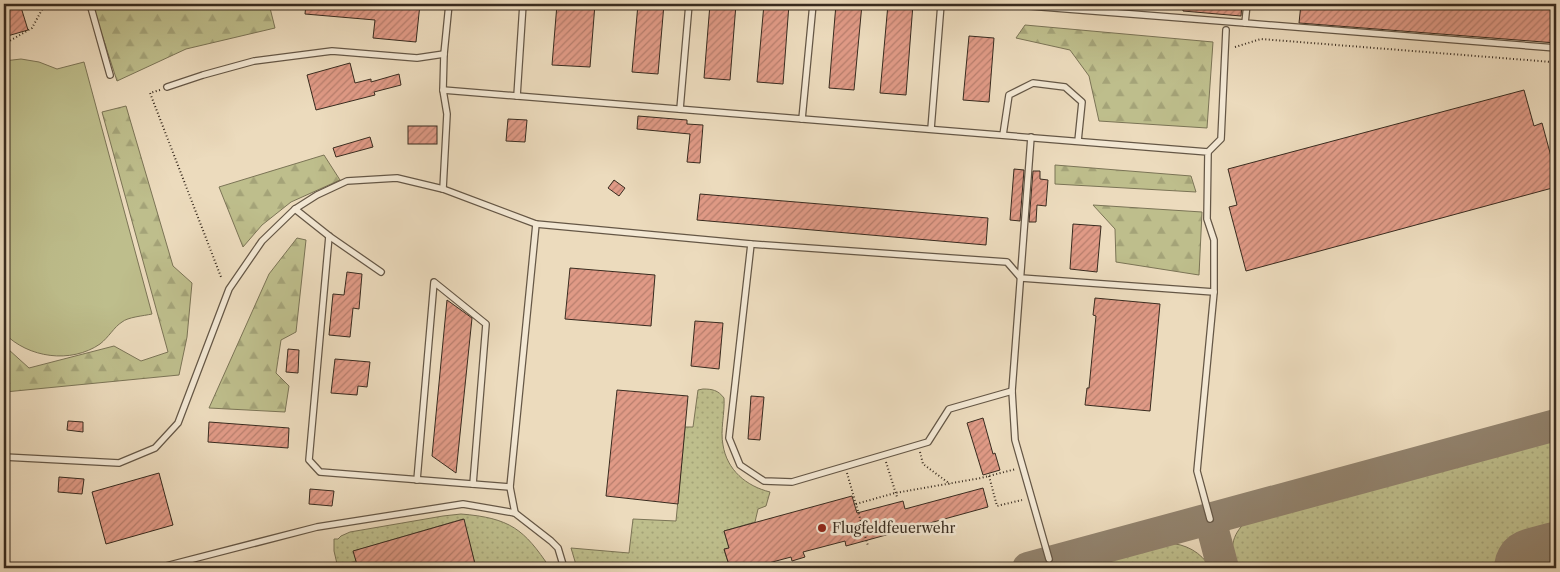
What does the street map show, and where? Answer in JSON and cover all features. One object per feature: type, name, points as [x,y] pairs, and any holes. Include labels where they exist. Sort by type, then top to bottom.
[{"type":"lane","points":[[90,4],[110,75]]},
{"type":"lane","points":[[443,189],[447,114],[443,90],[444,54],[449,4]]},
{"type":"lane","points":[[518,96],[523,4]]},
{"type":"lane","points":[[680,109],[689,4]]},
{"type":"lane","points":[[802,119],[813,4]]},
{"type":"lane","points":[[931,129],[941,4]]},
{"type":"lane","points":[[1005,4],[1556,48]]},
{"type":"lane","points":[[1245,22],[1247,4]]},
{"type":"lane","points":[[1210,519],[1197,471],[1214,292],[1214,240],[1207,219],[1208,152],[1221,139],[1226,30]]},
{"type":"lane","points":[[167,87],[254,61],[332,51],[417,58],[444,54]]},
{"type":"lane","points":[[1003,135],[1009,95],[1034,83],[1065,87],[1082,102],[1078,141]]},
{"type":"lane","points":[[443,90],[1208,152]]},
{"type":"lane","points":[[1032,137],[1012,391],[1015,440],[1049,559]]},
{"type":"lane","points":[[4,456],[119,463],[155,448],[178,423],[229,289],[262,241],[295,209],[317,195],[347,181],[397,178],[443,189],[536,224],[751,244],[1007,262],[1021,278],[1214,292]]},
{"type":"lane","points":[[295,209],[329,236],[381,272]]},
{"type":"lane","points":[[515,513],[510,487],[536,224]]},
{"type":"lane","points":[[329,236],[309,460],[320,472],[510,487]]},
{"type":"lane","points":[[751,244],[729,438],[740,466],[764,481],[792,482],[928,442],[949,409],[1012,391]]},
{"type":"lane","points":[[418,480],[434,282],[486,324],[473,484]]},
{"type":"lane","points":[[158,568],[317,527],[463,504],[515,513],[558,548],[564,568]]},
{"type":"path","points":[[4,44],[32,28],[45,4]]},
{"type":"path","points":[[1225,50],[1261,39],[1552,62],[1556,65]]},
{"type":"path","points":[[167,87],[150,93],[221,277]]},
{"type":"path","points":[[918,445],[923,464],[950,484]]},
{"type":"path","points":[[884,455],[897,497]]},
{"type":"path","points":[[845,466],[868,546]]},
{"type":"path","points":[[856,504],[895,492],[950,484],[1023,468]]},
{"type":"path","points":[[989,476],[997,506],[1031,497]]},
{"type":"green space","points":[[92,4],[269,4],[275,28],[186,49],[117,81]]},
{"type":"green space","points":[[1025,25],[1213,42],[1207,128],[1099,121],[1089,76],[1070,50],[1016,38]]},
{"type":"green space","points":[[21,59],[39,62],[57,69],[84,62],[152,314],[125,320],[100,344],[76,354],[63,356],[37,353],[25,348],[4,333],[4,61]]},
{"type":"green space","points":[[126,106],[173,266],[192,283],[187,337],[179,375],[5,392],[4,348],[8,349],[29,368],[114,346],[141,361],[168,352],[102,112]]},
{"type":"green space","points":[[324,155],[340,180],[291,202],[262,225],[243,247],[219,187]]},
{"type":"green space","points":[[1055,165],[1191,176],[1196,192],[1055,184]]},
{"type":"green space","points":[[1093,205],[1202,212],[1199,275],[1116,262],[1115,229]]},
{"type":"green space","points":[[297,238],[306,240],[296,332],[281,340],[276,373],[289,386],[285,412],[209,408],[269,274]]},
{"type":"green space","points":[[698,390],[715,391],[724,398],[722,439],[725,454],[733,469],[753,486],[770,492],[766,506],[758,509],[755,522],[724,531],[729,548],[724,550],[730,568],[577,568],[571,548],[629,553],[633,519],[676,521],[685,427],[693,427]]},
{"type":"green space","points":[[1556,438],[1556,568],[1235,568],[1232,555],[1233,543],[1237,532],[1246,522]]},
{"type":"green space","points":[[461,514],[492,519],[514,528],[532,544],[550,568],[476,568],[463,519],[354,551],[356,561],[349,563],[350,568],[338,568],[334,551],[334,539],[338,539],[350,532]]},
{"type":"green space","points":[[1167,543],[1181,545],[1198,553],[1211,568],[1074,568]]},
{"type":"building","points":[[4,4],[20,4],[28,30],[4,37]]},
{"type":"building","points":[[306,4],[420,4],[416,42],[373,38],[375,20],[305,14]]},
{"type":"building","points":[[557,4],[595,4],[590,67],[552,65]]},
{"type":"building","points":[[638,4],[664,4],[658,74],[632,72]]},
{"type":"building","points":[[710,4],[736,4],[730,80],[704,78]]},
{"type":"building","points":[[764,4],[789,4],[783,84],[757,82]]},
{"type":"building","points":[[836,4],[862,4],[854,90],[829,88]]},
{"type":"building","points":[[888,4],[913,4],[906,95],[880,93]]},
{"type":"building","points":[[1183,4],[1242,4],[1241,16],[1183,11]]},
{"type":"building","points":[[1301,4],[1556,4],[1556,43],[1299,23]]},
{"type":"building","points":[[969,36],[994,38],[989,102],[963,100]]},
{"type":"building","points":[[350,63],[355,83],[371,79],[371,82],[399,74],[401,85],[374,92],[375,95],[316,110],[307,75]]},
{"type":"building","points":[[1524,90],[1534,126],[1542,123],[1556,175],[1556,187],[1246,271],[1229,207],[1237,205],[1228,169]]},
{"type":"building","points":[[638,116],[687,120],[687,124],[703,125],[700,163],[687,162],[690,134],[637,129]]},
{"type":"building","points":[[508,119],[527,120],[525,142],[506,141]]},
{"type":"building","points":[[408,126],[437,126],[437,144],[408,144]]},
{"type":"building","points":[[370,137],[373,147],[336,157],[333,148]]},
{"type":"building","points":[[1014,169],[1024,170],[1020,221],[1010,220]]},
{"type":"building","points":[[1033,171],[1040,171],[1040,179],[1048,180],[1046,206],[1037,205],[1036,222],[1029,222]]},
{"type":"building","points":[[614,180],[625,188],[619,196],[608,188]]},
{"type":"building","points":[[700,194],[988,218],[986,245],[697,220]]},
{"type":"building","points":[[1073,224],[1101,226],[1097,272],[1070,269]]},
{"type":"building","points":[[570,268],[655,275],[651,326],[565,319]]},
{"type":"building","points":[[347,272],[362,274],[359,309],[353,308],[350,337],[329,335],[333,294],[344,295]]},
{"type":"building","points":[[1095,298],[1160,304],[1150,411],[1085,405],[1087,388],[1089,388],[1096,316],[1093,315]]},
{"type":"building","points":[[447,300],[472,318],[456,473],[432,456]]},
{"type":"building","points":[[695,321],[723,323],[719,369],[691,366]]},
{"type":"building","points":[[288,349],[299,350],[298,373],[286,372]]},
{"type":"building","points":[[335,359],[370,362],[367,387],[358,386],[357,395],[331,393]]},
{"type":"building","points":[[617,390],[688,396],[678,504],[606,496]]},
{"type":"building","points":[[751,396],[764,397],[760,440],[748,439]]},
{"type":"building","points":[[983,418],[993,454],[995,453],[1000,470],[983,475],[967,423]]},
{"type":"building","points":[[68,421],[83,422],[83,432],[67,430]]},
{"type":"building","points":[[209,422],[289,428],[288,448],[208,442]]},
{"type":"building","points":[[159,473],[173,525],[106,544],[92,492]]},
{"type":"building","points":[[59,477],[84,479],[82,494],[58,492]]},
{"type":"building","points":[[983,488],[988,507],[846,546],[845,541],[803,552],[805,557],[792,561],[791,557],[750,568],[730,568],[724,549],[729,548],[724,531],[852,496],[857,513],[903,501],[905,509]]},
{"type":"building","points":[[310,489],[334,491],[332,506],[309,504]]},
{"type":"building","points":[[464,519],[476,568],[358,568],[353,551]]},
{"type":"taxiway","points":[[1028,568],[1556,425]]},
{"type":"taxiway","points":[[1210,519],[1223,568]]},
{"type":"runway","points":[[1534,568],[1556,562]]},
{"type":"place","name":"Flugfeldfeuerwehr","points":[[822,528]]}]
